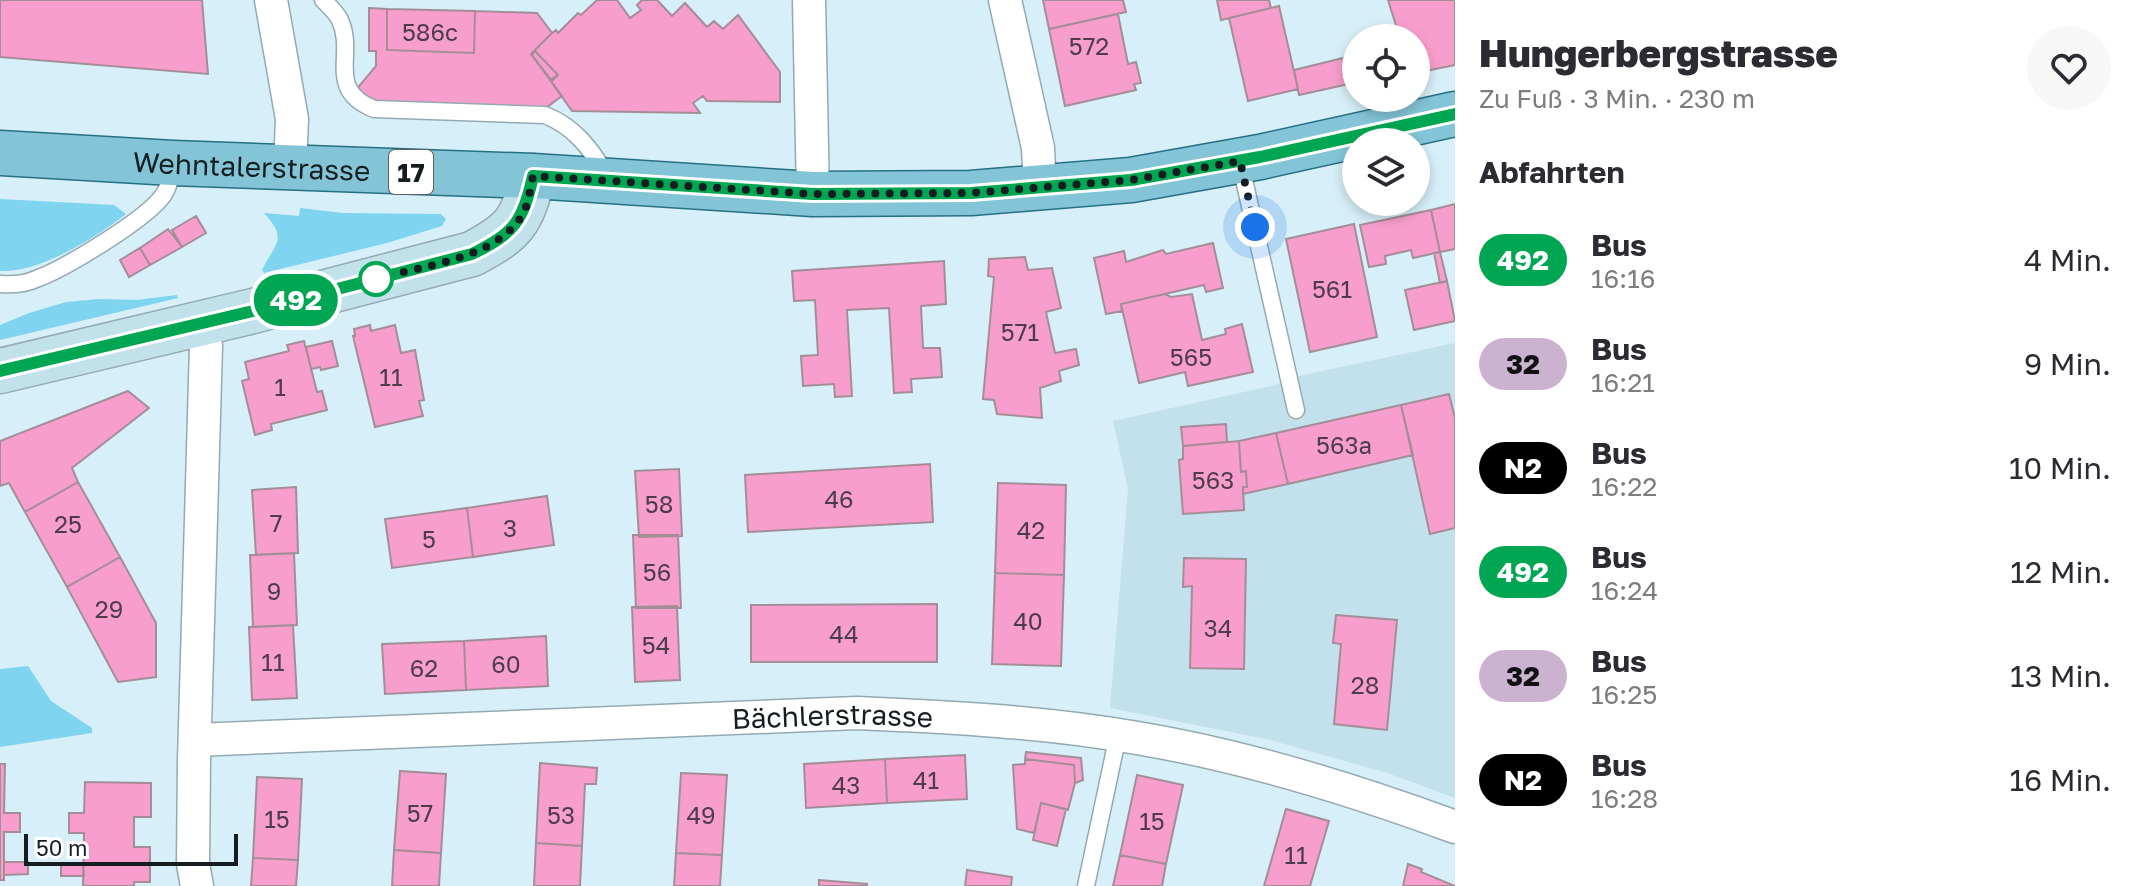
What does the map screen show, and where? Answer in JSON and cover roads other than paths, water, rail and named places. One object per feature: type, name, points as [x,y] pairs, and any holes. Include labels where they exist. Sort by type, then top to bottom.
[{"type":"main road","name":"Wehntalerstrasse","points":[[0,153],[173,163],[533,176],[813,194],[971,193],[1131,180],[1240,161],[1455,114]]},
{"type":"street","points":[[271,0],[292,119],[290,167]]},
{"type":"street","points":[[809,0],[813,194]]},
{"type":"street","points":[[1005,0],[1038,148],[1040,188]]},
{"type":"street","points":[[0,371],[472,254],[496,242],[514,224],[525,208],[533,176]]},
{"type":"street","points":[[197,886],[193,864],[195,740],[206,346],[202,323]]},
{"type":"street","name":"Bächlerstrasse","points":[[195,740],[857,713],[936,716],[1118,735],[1270,767],[1377,798],[1455,827]]},
{"type":"lane","points":[[323,0],[339,19],[345,43],[345,82],[355,99],[363,105],[374,109],[545,115],[566,126],[589,146],[610,181]]},
{"type":"lane","points":[[1240,161],[1296,410]]},
{"type":"lane","points":[[0,284],[21,284],[47,274],[139,218],[165,193],[173,163]]},
{"type":"lane","points":[[1086,886],[1118,735]]}]
